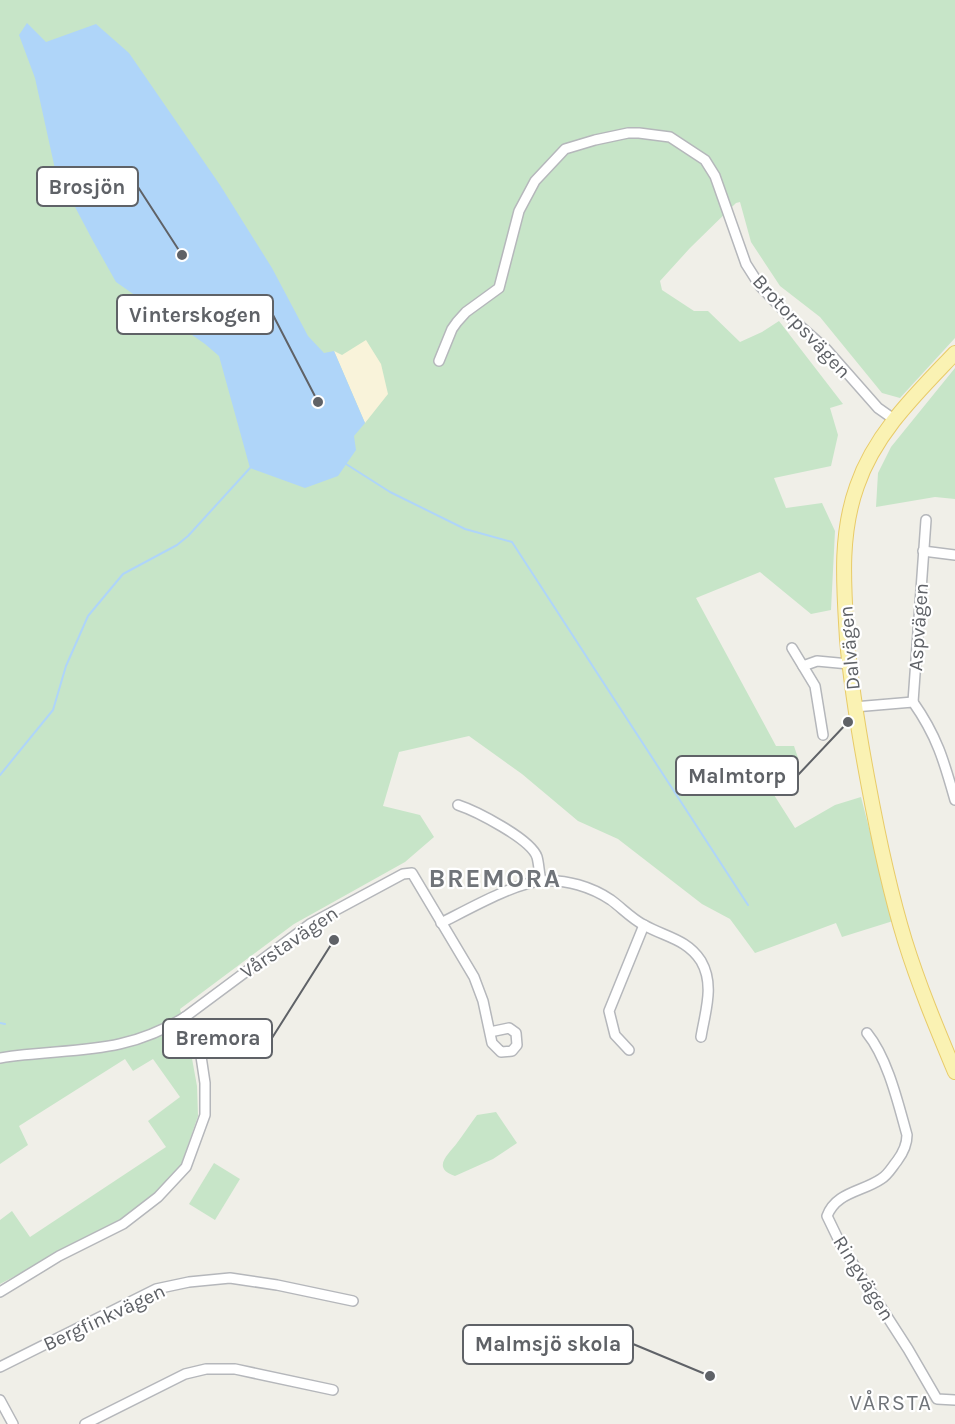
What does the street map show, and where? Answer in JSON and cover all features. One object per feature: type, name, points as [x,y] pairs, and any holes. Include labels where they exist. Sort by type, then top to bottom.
[{"type":"main road","name":"Dalvägen","points":[[955,353],[882,436],[862,472],[848,520],[844,558],[849,664],[854,707],[879,842],[892,898],[920,986],[955,1072]]},
{"type":"street","name":"Brotorpsvägen","points":[[439,361],[457,322],[466,312],[499,288],[519,212],[535,181],[565,149],[628,133],[670,137],[705,160],[715,176],[746,264],[760,286],[826,349],[878,408],[895,420]]},
{"type":"street","name":"Aspvägen","points":[[913,702],[926,520]]},
{"type":"street","points":[[923,551],[955,555]]},
{"type":"street","points":[[792,648],[815,686],[823,735]]},
{"type":"street","points":[[803,666],[817,662],[849,664]]},
{"type":"street","points":[[854,707],[913,702],[939,745],[955,799]]},
{"type":"street","points":[[458,805],[474,810],[528,844],[537,856],[541,880]]},
{"type":"street","name":"Vårstavägen","points":[[0,1058],[85,1050],[129,1043],[164,1030],[310,924],[403,873],[412,873],[474,977],[483,1001],[490,1032]]},
{"type":"street","points":[[441,923],[502,893],[541,880],[591,888],[644,925],[684,943],[700,961],[708,979],[708,998],[701,1037]]},
{"type":"street","points":[[629,1050],[615,1035],[609,1011],[644,925]]},
{"type":"street","points":[[0,1292],[59,1256],[123,1224],[158,1197],[186,1167],[205,1115],[205,1083],[199,1043],[184,1017]]},
{"type":"street","name":"Ringvägen","points":[[867,1034],[875,1043],[882,1058],[904,1125],[907,1142],[901,1155],[884,1178],[838,1199],[831,1206],[827,1216],[841,1245],[908,1349],[937,1399],[955,1400]]},
{"type":"street","name":"Bergfinkvägen","points":[[0,1367],[156,1289],[189,1282],[230,1278],[353,1301]]},
{"type":"street","points":[[85,1424],[185,1374],[206,1370],[235,1369],[333,1390]]},
{"type":"street","points":[[0,1400],[4,1416],[14,1424]]},
{"type":"green space","points":[[0,0],[955,0],[955,338],[900,398],[882,393],[820,317],[780,286],[751,242],[740,202],[736,203],[690,248],[660,281],[662,290],[694,311],[708,311],[740,342],[779,321],[843,404],[830,408],[838,435],[831,466],[774,478],[786,508],[822,503],[835,531],[831,610],[811,614],[760,572],[696,598],[776,746],[794,746],[798,758],[769,787],[795,828],[835,805],[861,797],[893,921],[842,937],[836,923],[755,953],[730,919],[702,904],[618,839],[578,821],[522,774],[469,736],[399,752],[383,806],[420,815],[434,837],[405,862],[294,924],[180,1009],[197,1086],[198,1116],[181,1165],[155,1194],[119,1221],[0,1284],[0,1220],[12,1211],[30,1237],[166,1147],[148,1121],[180,1097],[153,1059],[133,1071],[125,1059],[19,1126],[28,1145],[0,1164]]},
{"type":"green space","points":[[955,368],[955,499],[935,497],[876,507],[878,473],[891,447]]},
{"type":"green space","points":[[496,1112],[517,1143],[493,1159],[455,1176],[448,1173],[444,1169],[444,1160],[477,1115]]},
{"type":"green space","points":[[214,1163],[240,1179],[215,1220],[189,1204]]},
{"type":"sand","points":[[366,340],[381,364],[388,394],[365,423],[334,351],[342,355]]},
{"type":"water","points":[[27,23],[46,42],[96,24],[129,53],[220,185],[272,268],[308,336],[324,353],[334,351],[365,423],[354,436],[356,450],[338,476],[305,488],[250,468],[219,356],[116,282],[55,169],[35,78],[19,35]]},
{"type":"waterway","points":[[346,464],[390,492],[465,529],[512,542],[748,905]]},
{"type":"waterway","points":[[0,775],[53,710],[66,666],[88,616],[123,574],[177,545],[188,536],[250,468]]},
{"type":"waterway","points":[[0,1023],[5,1024]]},
{"type":"place","name":"Brosjön","points":[[182,255]]},
{"type":"place","name":"Vinterskogen","points":[[318,402]]},
{"type":"place","name":"Malmtorp","points":[[848,722]]},
{"type":"place","name":"Bremora","points":[[334,940]]},
{"type":"place","name":"Malmsjö skola","points":[[710,1376]]},
{"type":"district","name":"BREMORA","points":[[495,878]]},
{"type":"district","name":"VÅRSTA","points":[[891,1402]]}]
